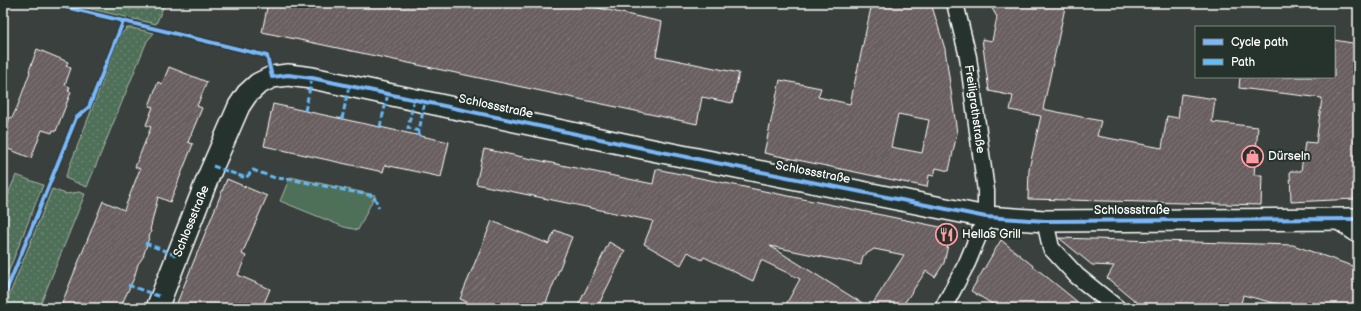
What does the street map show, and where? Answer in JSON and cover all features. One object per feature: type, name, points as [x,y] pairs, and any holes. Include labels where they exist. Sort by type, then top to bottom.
[{"type":"street","name":"Freiligrathstraße","points":[[955,3],[968,57],[986,191],[986,216]]},
{"type":"street","name":"Schlossstraße","points":[[157,308],[209,175],[239,106],[247,94],[258,84],[272,77],[288,75],[312,78],[652,150],[986,216],[1046,221],[1358,219]]},
{"type":"street","points":[[943,308],[967,263],[986,216]]},
{"type":"street","points":[[1336,220],[1358,236]]},
{"type":"street","points":[[1046,221],[1051,248],[1077,276],[1116,308]]},
{"type":"green space","points":[[65,3],[165,3],[156,24]]},
{"type":"green space","points":[[127,28],[154,33],[147,41],[87,187],[65,178],[121,34]]},
{"type":"green space","points":[[16,175],[43,185],[3,285],[3,206]]},
{"type":"green space","points":[[290,177],[375,195],[358,230],[344,227],[280,201]]},
{"type":"green space","points":[[52,189],[66,194],[79,192],[85,194],[39,308],[4,308]]},
{"type":"building","points":[[268,3],[576,3],[662,22],[656,56],[739,73],[732,103],[702,97],[697,124],[262,32]]},
{"type":"building","points":[[872,3],[931,3],[945,49],[957,133],[949,171],[936,168],[934,176],[929,175],[927,187],[764,153],[780,80],[821,88],[818,97],[850,104]],"holes":[[[898,114],[929,120],[922,153],[891,147]]]},
{"type":"building","points":[[989,3],[1066,3],[1043,109],[1101,121],[1097,136],[1162,148],[1167,116],[1178,118],[1181,94],[1215,99],[1212,122],[1258,127],[1254,175],[1262,175],[1261,205],[1028,199],[1029,169],[1041,116],[1010,110],[1013,96],[989,91],[982,39],[992,41],[997,17]]},
{"type":"building","points":[[1335,40],[1358,44],[1358,161],[1356,160],[1355,199],[1291,202],[1290,171],[1301,171],[1305,142],[1316,143],[1322,98],[1239,88],[1240,78],[1335,78]]},
{"type":"building","points":[[37,49],[68,62],[66,66],[71,68],[65,85],[70,87],[68,91],[71,92],[56,131],[53,130],[52,133],[42,130],[31,158],[3,147],[3,137],[10,117],[12,118],[18,105]]},
{"type":"building","points":[[169,67],[207,82],[197,106],[202,108],[188,142],[193,144],[170,202],[158,197],[151,231],[143,257],[138,264],[134,278],[120,308],[60,308],[103,201],[124,210],[140,169],[135,167],[151,127],[146,125],[153,107],[149,106],[158,82],[162,84]]},
{"type":"building","points":[[273,104],[449,142],[441,177],[385,165],[383,172],[264,146]]},
{"type":"building","points":[[484,149],[653,184],[656,169],[945,228],[950,236],[944,263],[935,277],[926,271],[901,308],[870,308],[784,308],[800,279],[761,260],[753,281],[704,257],[702,260],[688,252],[681,265],[644,244],[653,221],[476,184]],"holes":[[[770,246],[861,265],[863,256],[874,249],[904,255],[870,308]]]},
{"type":"building","points":[[227,179],[267,196],[242,254],[246,256],[238,275],[270,289],[262,308],[175,308]]},
{"type":"building","points":[[492,221],[549,244],[555,230],[572,237],[544,308],[470,308],[472,304],[460,299]]},
{"type":"building","points":[[1059,238],[1293,245],[1358,268],[1358,301],[1356,308],[1293,308],[1243,295],[1240,308],[1144,308],[1107,278],[1114,266],[1092,265]]},
{"type":"building","points":[[1001,240],[1085,308],[999,308],[971,291]]},
{"type":"building","points":[[609,242],[625,251],[597,308],[577,308]]},
{"type":"marked path","points":[[305,111],[312,78]]},
{"type":"marked path","points":[[342,119],[349,86]]},
{"type":"marked path","points":[[380,127],[388,94]]},
{"type":"marked path","points":[[414,99],[408,128],[419,131]]},
{"type":"marked path","points":[[418,136],[425,101]]},
{"type":"marked path","points":[[213,166],[246,178],[253,170],[275,178],[289,179],[374,196],[379,208]]},
{"type":"marked path","points":[[145,243],[178,256]]},
{"type":"marked path","points":[[128,285],[161,297]]},
{"type":"cycle path","points":[[49,3],[267,56],[272,77],[288,75],[312,78],[652,150],[986,217],[1045,221],[1358,219]]},
{"type":"cycle path","points":[[3,299],[76,118],[89,107],[123,22]]},
{"type":"place","name":"Dürseln","points":[[1252,156]]},
{"type":"place","name":"Hellas Grill","points":[[946,234]]}]
